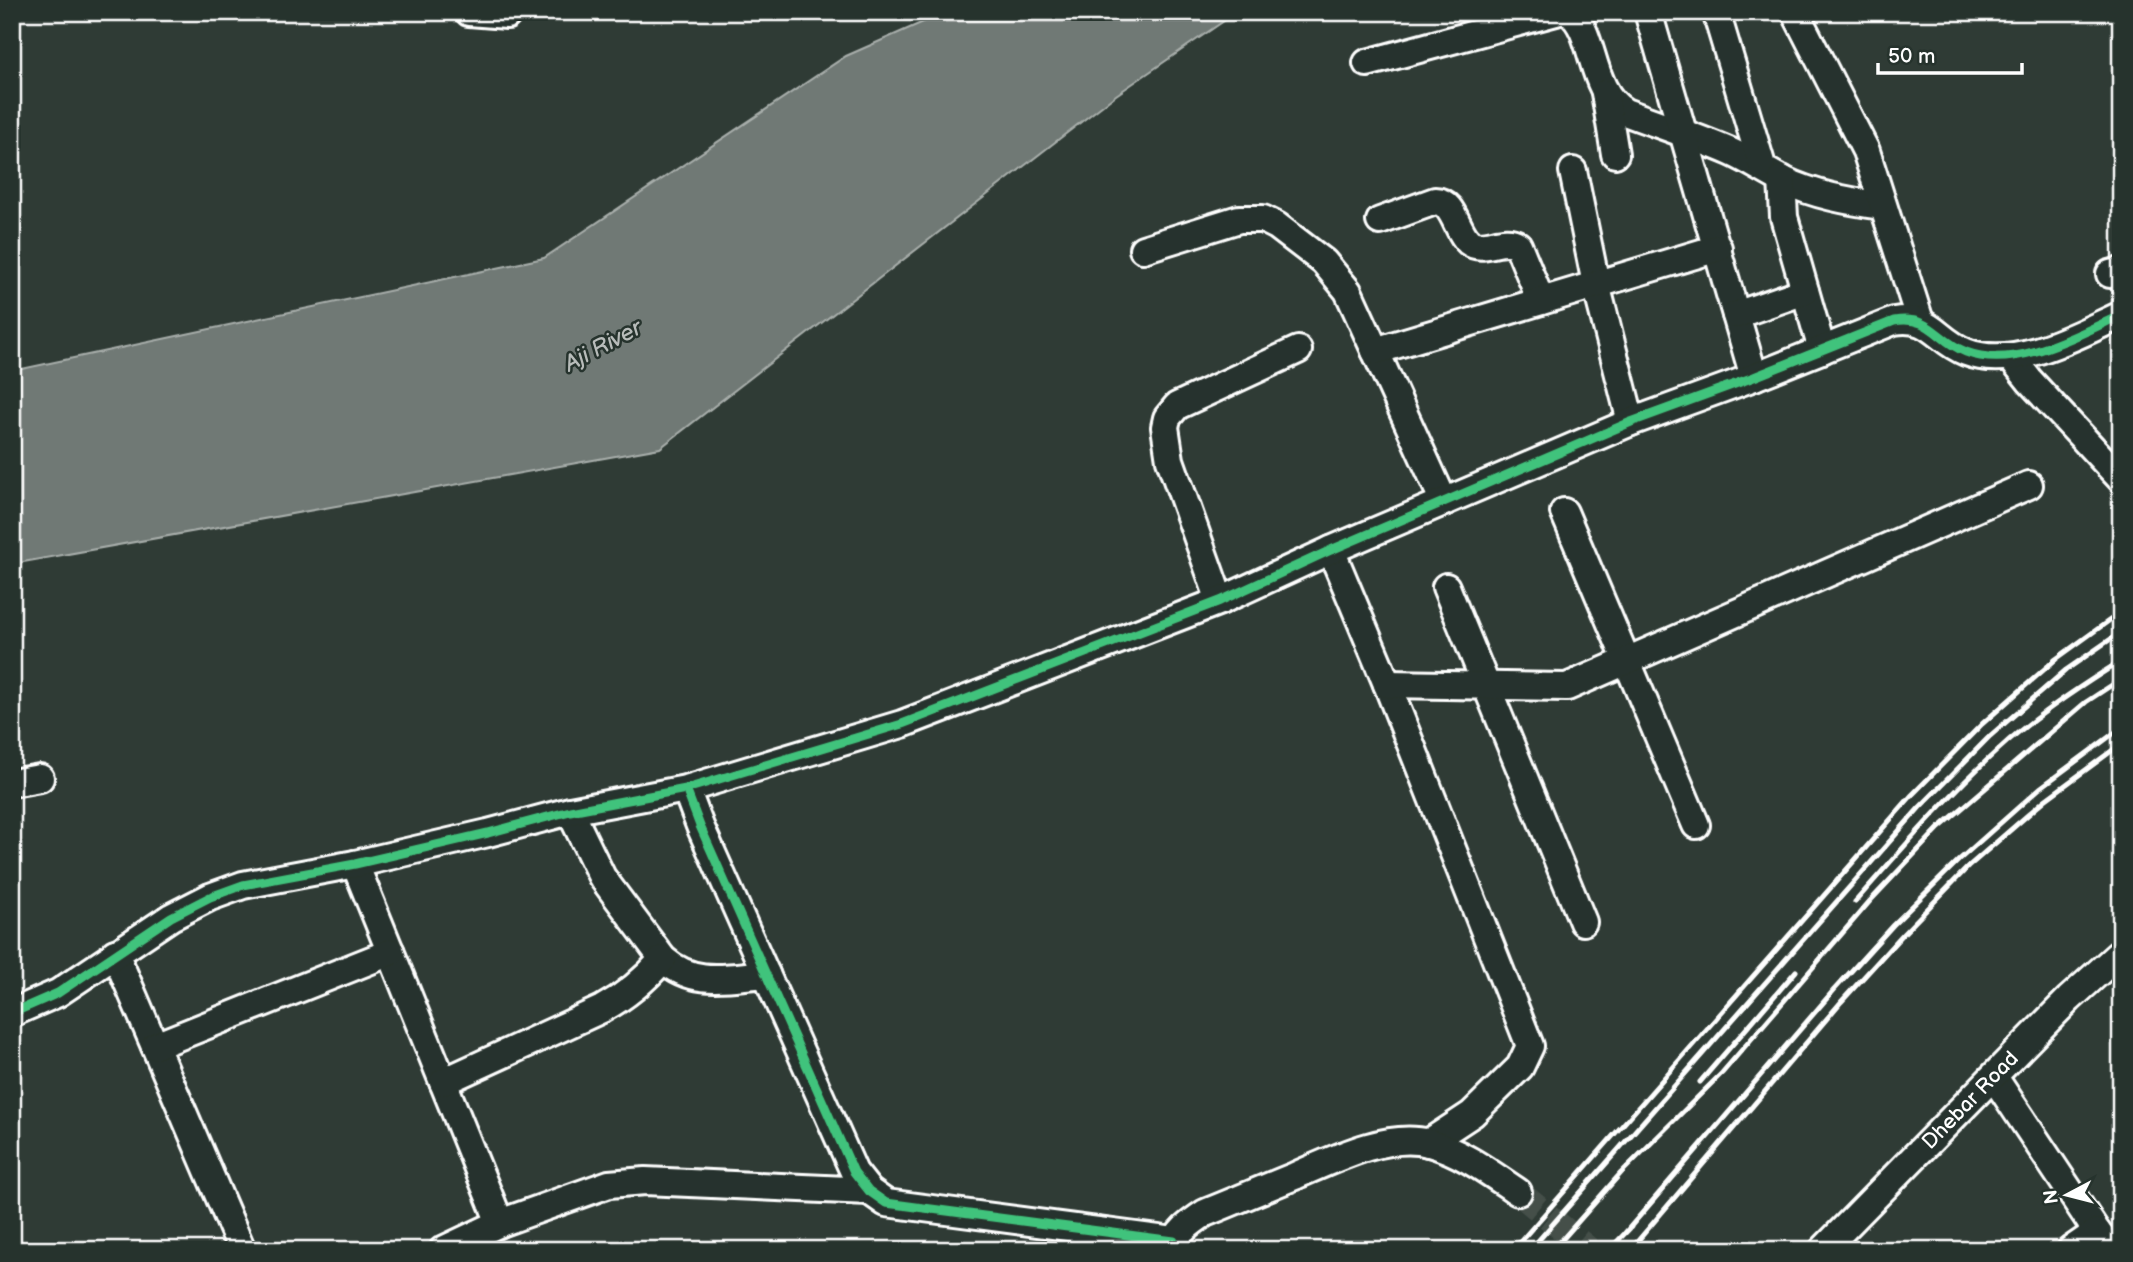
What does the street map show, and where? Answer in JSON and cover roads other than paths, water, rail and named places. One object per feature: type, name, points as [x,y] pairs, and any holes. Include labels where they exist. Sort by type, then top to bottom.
[{"type":"street","points":[[469,12],[507,15]]},
{"type":"street","points":[[1367,63],[1556,12]]},
{"type":"street","points":[[1569,12],[1579,24],[1605,93],[1615,154]]},
{"type":"street","points":[[1648,12],[1754,377]]},
{"type":"street","points":[[1716,12],[1772,173],[1822,349]]},
{"type":"street","points":[[1795,12],[1866,151],[1920,321]]},
{"type":"street","points":[[1605,93],[1614,105],[1625,112],[1729,151],[1809,190],[1843,200],[1882,206]]},
{"type":"street","points":[[1573,171],[1596,284],[1632,422]]},
{"type":"street","points":[[1380,220],[1441,201],[1472,244],[1507,241],[1518,246],[1541,301]]},
{"type":"street","points":[[1143,249],[1240,219],[1263,219],[1277,226],[1324,262],[1348,291],[1444,502]]},
{"type":"street","points":[[1375,351],[1718,248]]},
{"type":"street","points":[[1736,315],[1805,291]]},
{"type":"street","points":[[12,1013],[58,993],[171,917],[210,897],[243,885],[355,864],[570,811],[686,789],[902,724],[1220,601],[1331,550],[1632,422],[1894,321],[1920,321],[1945,341],[1967,353],[2011,357],[2035,353],[2121,315]]},
{"type":"street","points":[[1220,601],[1170,460],[1165,427],[1167,418],[1177,406],[1298,351]]},
{"type":"street","points":[[2011,357],[2121,478]]},
{"type":"street","points":[[1387,684],[1567,687],[2029,485]]},
{"type":"street","points":[[1564,512],[1696,825]]},
{"type":"street","points":[[1331,550],[1530,1046],[1520,1067],[1472,1114],[1428,1143]]},
{"type":"street","points":[[1446,587],[1583,922]]},
{"type":"street","points":[[12,783],[40,778]]},
{"type":"street","points":[[686,789],[699,826],[854,1172],[869,1191],[886,1203],[1173,1245],[1185,1226],[1205,1213],[1347,1154],[1383,1143],[1404,1141],[1428,1143],[1476,1163],[1518,1192]]},
{"type":"street","points":[[570,811],[602,877],[663,960],[675,970],[692,977],[708,978],[766,974]]},
{"type":"street","points":[[355,864],[500,1223]]},
{"type":"street","points":[[155,1046],[391,952]]},
{"type":"street","name":"Dhebar Road","points":[[1823,1250],[2069,999],[2121,952]]},
{"type":"street","points":[[115,953],[242,1250]]},
{"type":"street","points":[[443,1082],[602,1009],[639,984],[663,960]]},
{"type":"street","points":[[1994,1077],[2104,1241],[2071,1250]]},
{"type":"street","points":[[443,1250],[500,1223],[609,1184],[645,1181],[869,1191]]},
{"type":"water","name":"Aji River","points":[[946,12],[1237,12],[1116,95],[660,448],[12,564],[12,371],[544,258],[846,56]]},
{"type":"tunnel","points":[[1518,1192],[1589,1250]]},
{"type":"railway","points":[[1513,1250],[1912,795],[1982,724],[2056,659],[2121,612]]},
{"type":"railway","points":[[1530,1250],[1920,807],[1990,736],[2066,670],[2121,632]]},
{"type":"railway","points":[[1855,902],[1943,804],[1999,749],[2058,702],[2121,661]]},
{"type":"railway","points":[[1553,1250],[1621,1173],[1722,1073],[1870,901],[1939,828],[2086,702],[2121,679]]},
{"type":"railway","points":[[1625,1233],[1893,925],[1960,859],[2040,788],[2121,728]]},
{"type":"railway","points":[[1630,1250],[1841,1002],[1969,866],[2045,800],[2121,744]]},
{"type":"railway","points":[[1700,1082],[1796,971]]},
{"type":"railway","points":[[1609,1250],[1631,1227]]}]
